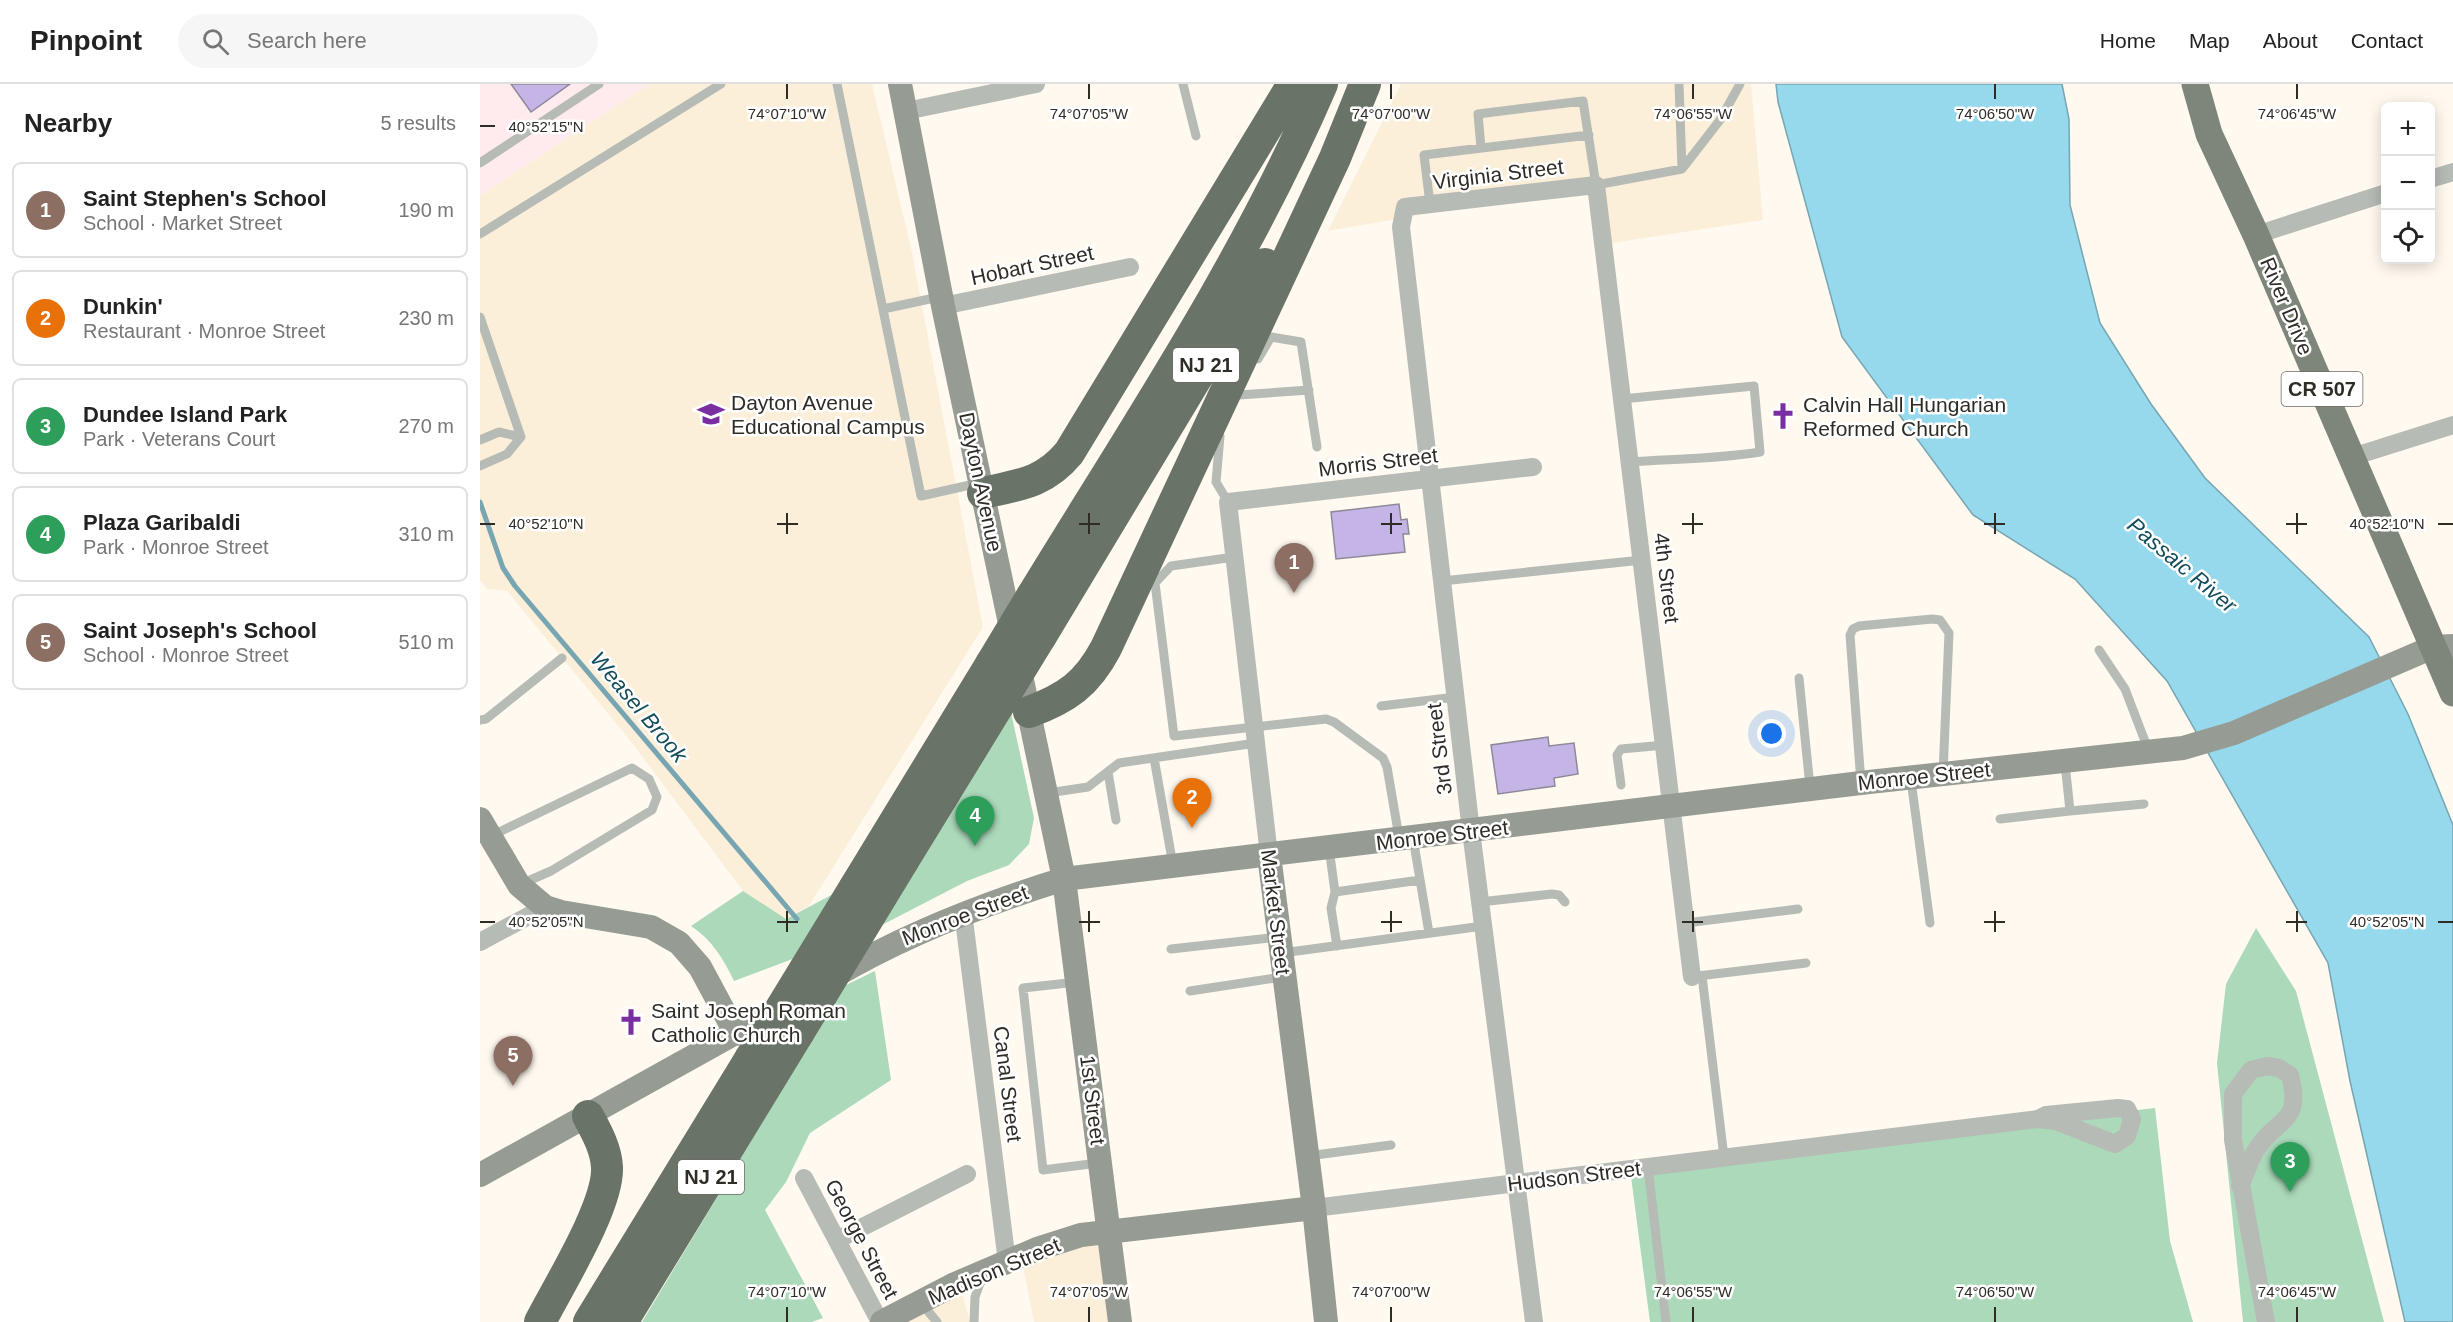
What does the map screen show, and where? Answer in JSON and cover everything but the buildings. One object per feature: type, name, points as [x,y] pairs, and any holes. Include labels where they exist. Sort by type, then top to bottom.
[{"type":"highway","points":[[982,488],[1044,476],[1057,467],[1069,453],[1293,84]]},
{"type":"highway","name":"NJ 21","points":[[589,1322],[743,1046],[855,887],[1239,253],[1291,152],[1322,84]]},
{"type":"highway","name":"NJ 21","points":[[622,1322],[1041,636],[1263,267],[1321,154],[1352,84]]},
{"type":"highway","points":[[1029,712],[1068,695],[1083,682],[1106,648],[1335,158],[1365,84]]},
{"type":"highway","points":[[540,1322],[594,1216],[606,1183],[607,1166],[604,1151],[588,1116]]},
{"type":"main road","name":"Dayton Avenue","points":[[900,84],[942,301],[1064,879]]},
{"type":"main road","name":"River Drive","points":[[2195,84],[2209,134],[2256,235],[2352,457],[2443,646],[2453,693]]},
{"type":"main road","name":"Monroe Street","points":[[480,1175],[588,1116],[743,1046],[880,949],[963,912],[1064,879],[1911,777],[2183,748],[2234,733],[2401,660],[2443,646]]},
{"type":"main road","points":[[485,828],[519,885],[545,907],[561,912],[651,927],[666,934],[691,954],[743,1046]]},
{"type":"main road","name":"Market Street","points":[[1269,855],[1308,1156],[1326,1322]]},
{"type":"main road","name":"1st Street","points":[[1064,879],[1120,1322]]},
{"type":"main road","name":"Hudson Street","points":[[1110,1231],[1314,1208]]},
{"type":"main road","name":"Madison Street","points":[[881,1322],[1007,1262],[1081,1234],[1110,1231]]},
{"type":"street","points":[[906,111],[1036,84]]},
{"type":"street","points":[[2435,177],[2453,172]]},
{"type":"street","name":"Virginia Street","points":[[1405,207],[1596,185]]},
{"type":"street","name":"4th Street","points":[[1596,185],[1686,923],[1697,976]]},
{"type":"street","points":[[2256,235],[2381,194]]},
{"type":"street","name":"3rd Street","points":[[1405,207],[1401,228],[1430,479],[1471,831],[1534,1322]]},
{"type":"street","name":"Hobart Street","points":[[942,301],[1130,267]]},
{"type":"street","points":[[2352,457],[2453,425]]},
{"type":"street","name":"Morris Street","points":[[1228,502],[1533,467]]},
{"type":"street","name":"Market Street","points":[[1228,502],[1269,855]]},
{"type":"street","points":[[480,942],[545,907]]},
{"type":"street","name":"Canal Street","points":[[963,912],[1007,1262]]},
{"type":"street","points":[[2240,1186],[2258,1147],[2290,1116],[2295,1096],[2290,1075],[2279,1068],[2267,1066],[2251,1070],[2234,1094],[2233,1140],[2240,1186],[2266,1322]]},
{"type":"street","name":"Hudson Street","points":[[1314,1208],[2038,1119]]},
{"type":"street","points":[[837,1240],[967,1174]]},
{"type":"street","name":"George Street","points":[[804,1178],[881,1322]]},
{"type":"lane","points":[[480,163],[599,84]]},
{"type":"lane","points":[[480,234],[721,84]]},
{"type":"lane","points":[[837,84],[921,496],[982,488]]},
{"type":"lane","points":[[1183,84],[1196,136]]},
{"type":"lane","points":[[1679,84],[1683,122],[1682,169]]},
{"type":"lane","points":[[1481,148],[1478,114],[1583,101],[1596,185],[1682,169],[1720,120],[1740,84]]},
{"type":"lane","points":[[1430,204],[1424,155],[1589,135]]},
{"type":"lane","points":[[883,309],[942,301]]},
{"type":"lane","points":[[480,317],[521,437]]},
{"type":"lane","points":[[1255,364],[1271,337],[1301,342],[1317,447]]},
{"type":"lane","points":[[1233,406],[1244,385]]},
{"type":"lane","points":[[1622,399],[1754,386],[1760,452],[1726,458],[1708,456],[1630,462]]},
{"type":"lane","points":[[1239,395],[1309,390]]},
{"type":"lane","points":[[1224,426],[1217,449],[1216,482],[1228,502]]},
{"type":"lane","points":[[480,440],[499,432],[521,437]]},
{"type":"lane","points":[[480,466],[507,454],[521,437]]},
{"type":"lane","points":[[1234,557],[1172,566],[1155,583],[1174,736],[1255,735]]},
{"type":"lane","points":[[1442,581],[1642,560]]},
{"type":"lane","points":[[1861,783],[1851,635],[1853,629],[1859,626],[1932,619],[1940,620],[1949,633],[1943,774]]},
{"type":"lane","points":[[2099,650],[2125,689],[2149,752]]},
{"type":"lane","points":[[480,720],[486,718],[561,658]]},
{"type":"lane","points":[[1799,678],[1810,789]]},
{"type":"lane","points":[[1381,706],[1456,697]]},
{"type":"lane","points":[[1046,793],[1088,787],[1119,764],[1326,719],[1383,758],[1420,880],[1430,933]]},
{"type":"lane","points":[[1621,785],[1617,755],[1621,749],[1665,745]]},
{"type":"lane","points":[[1154,758],[1173,867]]},
{"type":"lane","points":[[2065,761],[2070,811]]},
{"type":"lane","points":[[485,828],[632,768],[649,779],[657,797],[652,810],[551,871],[519,885]]},
{"type":"lane","points":[[1108,772],[1116,820]]},
{"type":"lane","points":[[1911,777],[1930,923]]},
{"type":"lane","points":[[2000,819],[2144,804]]},
{"type":"lane","points":[[1329,848],[1335,892],[1330,908],[1337,946]]},
{"type":"lane","points":[[1335,892],[1420,880]]},
{"type":"lane","points":[[1480,902],[1552,894],[1559,896],[1565,902]]},
{"type":"lane","points":[[1686,923],[1798,909]]},
{"type":"lane","points":[[1171,949],[1281,945],[1337,946],[1483,926]]},
{"type":"lane","points":[[1724,1158],[1697,976],[1806,963]]},
{"type":"lane","points":[[1190,991],[1285,977]]},
{"type":"lane","points":[[1078,982],[1023,988],[1043,1170],[1101,1163]]},
{"type":"lane","points":[[1308,1156],[1391,1145]]},
{"type":"lane","points":[[1648,1167],[1666,1322]]},
{"type":"lane","points":[[974,1322],[975,1297],[985,1271]]},
{"type":"lane","points":[[920,1302],[937,1322]]},
{"type":"shaded area","points":[[480,84],[649,84],[480,196]]},
{"type":"shaded area","name":"Dayton Avenue Educational Campus","points":[[649,84],[872,84],[911,248],[983,627],[809,906],[785,919],[743,891],[629,739],[507,591],[487,589],[480,580],[480,196]]},
{"type":"shaded area","points":[[1401,84],[1751,84],[1763,220],[1605,244],[1598,184],[1328,231]]},
{"type":"shaded area","points":[[1112,1228],[1123,1322],[1034,1322],[1021,1257]]},
{"type":"shaded area","points":[[959,1283],[970,1322],[910,1322]]},
{"type":"green space","points":[[1010,708],[1034,818],[1029,844],[1009,865],[967,881],[880,926],[734,981],[716,950],[691,926],[743,891],[786,919],[922,847]]},
{"type":"green space","points":[[2256,928],[2296,991],[2384,1322],[2243,1322],[2217,1063],[2226,984]]},
{"type":"green space","points":[[875,971],[891,1080],[810,1133],[786,1182],[765,1210],[823,1318],[812,1322],[642,1322],[844,986]]},
{"type":"green space","points":[[2155,1108],[2170,1241],[2193,1322],[1650,1322],[1630,1169]]},
{"type":"water","name":"Passaic River","points":[[1776,84],[2062,84],[2069,119],[2070,205],[2100,323],[2151,404],[2205,478],[2369,637],[2408,714],[2453,825],[2453,1322],[2405,1322],[2350,1081],[2328,963],[2167,681],[2075,579],[1973,515],[1842,337],[1778,102]]},
{"type":"waterway","name":"Weasel Brook","points":[[480,502],[503,568],[515,586],[797,919]]},
{"type":"place","name":"Dayton Avenue Educational Campus","points":[[711,414]]},
{"type":"place","name":"Calvin Hall Hungarian Reformed Church","points":[[1783,416]]},
{"type":"place","name":"Saint Stephen's School","points":[[1294,593]]},
{"type":"place","name":"Dunkin'","points":[[1192,828]]},
{"type":"place","name":"Plaza Garibaldi","points":[[975,846]]},
{"type":"place","name":"Saint Joseph Roman Catholic Church","points":[[631,1022]]},
{"type":"place","name":"Saint Joseph's School","points":[[513,1086]]},
{"type":"place","name":"Dundee Island Park","points":[[2290,1192]]}]
